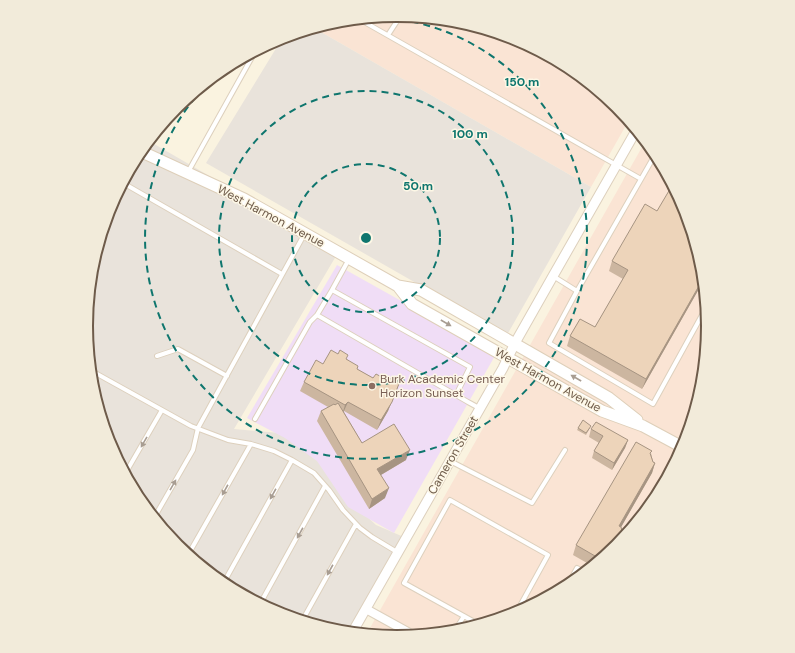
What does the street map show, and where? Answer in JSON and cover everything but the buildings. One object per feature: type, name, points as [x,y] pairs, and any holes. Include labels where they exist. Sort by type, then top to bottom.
[{"type":"main road","name":"West Harmon Avenue","points":[[146,154],[244,199],[398,286],[421,290],[609,398],[644,426]]},
{"type":"main road","name":"West Harmon Avenue","points":[[398,286],[412,304],[602,411],[644,426],[678,445]]},
{"type":"street","name":"Cameron Street","points":[[356,628],[634,135]]},
{"type":"street","points":[[366,609],[405,631]]},
{"type":"lane","points":[[388,35],[396,22]]},
{"type":"lane","points":[[368,24],[641,179]]},
{"type":"lane","points":[[187,173],[250,60]]},
{"type":"lane","points":[[652,159],[549,343],[653,404],[701,316]]},
{"type":"lane","points":[[128,186],[282,274]]},
{"type":"lane","points":[[157,513],[193,450],[198,428],[305,233]]},
{"type":"lane","points":[[255,419],[310,322],[317,315],[332,290],[349,258]]},
{"type":"lane","points":[[553,276],[577,291]]},
{"type":"lane","points":[[332,290],[470,367],[456,395]]},
{"type":"lane","points":[[317,315],[479,408]]},
{"type":"lane","points":[[157,356],[178,349],[227,376]]},
{"type":"lane","points":[[97,375],[198,428],[228,440],[251,444],[274,451],[292,460],[314,473],[342,510],[356,524],[372,537],[398,552]]},
{"type":"lane","points":[[128,469],[162,410]]},
{"type":"lane","points":[[191,550],[251,444]]},
{"type":"lane","points":[[450,461],[532,503],[565,450]]},
{"type":"lane","points":[[226,579],[292,460]]},
{"type":"lane","points":[[262,600],[325,486]]},
{"type":"lane","points":[[474,621],[404,583],[450,500],[548,554],[520,605]]},
{"type":"lane","points":[[305,616],[356,524]]},
{"type":"lane","points":[[573,576],[577,568],[580,570]]},
{"type":"lane","points":[[459,625],[464,616]]},
{"type":"shaded area","points":[[398,22],[437,25],[476,32],[495,38],[532,53],[550,63],[583,85],[613,111],[626,126],[591,187],[320,32],[378,23]]},
{"type":"shaded area","points":[[320,32],[591,187],[507,335],[206,163],[277,47]]},
{"type":"shaded area","points":[[154,144],[339,251],[234,429],[280,433],[309,448],[362,512],[376,525],[406,538],[355,628],[338,625],[319,621],[281,608],[263,600],[228,580],[182,542],[144,496],[124,461],[103,405],[96,366],[93,326],[99,267],[109,229],[124,192],[144,157]]},
{"type":"shaded area","points":[[643,146],[651,157],[671,192],[686,229],[696,267],[701,307],[701,346],[692,405],[679,443],[661,479],[639,512],[613,542],[567,580],[532,600],[495,615],[457,625],[398,631],[369,629]]},
{"type":"shaded area","name":"Burk Academic Center Horizon Sunset","points":[[337,265],[496,354],[394,533],[348,507],[317,461],[285,438],[247,418]]},
{"type":"place","name":"Burk Academic Center Horizon Sunset","points":[[372,386]]}]
